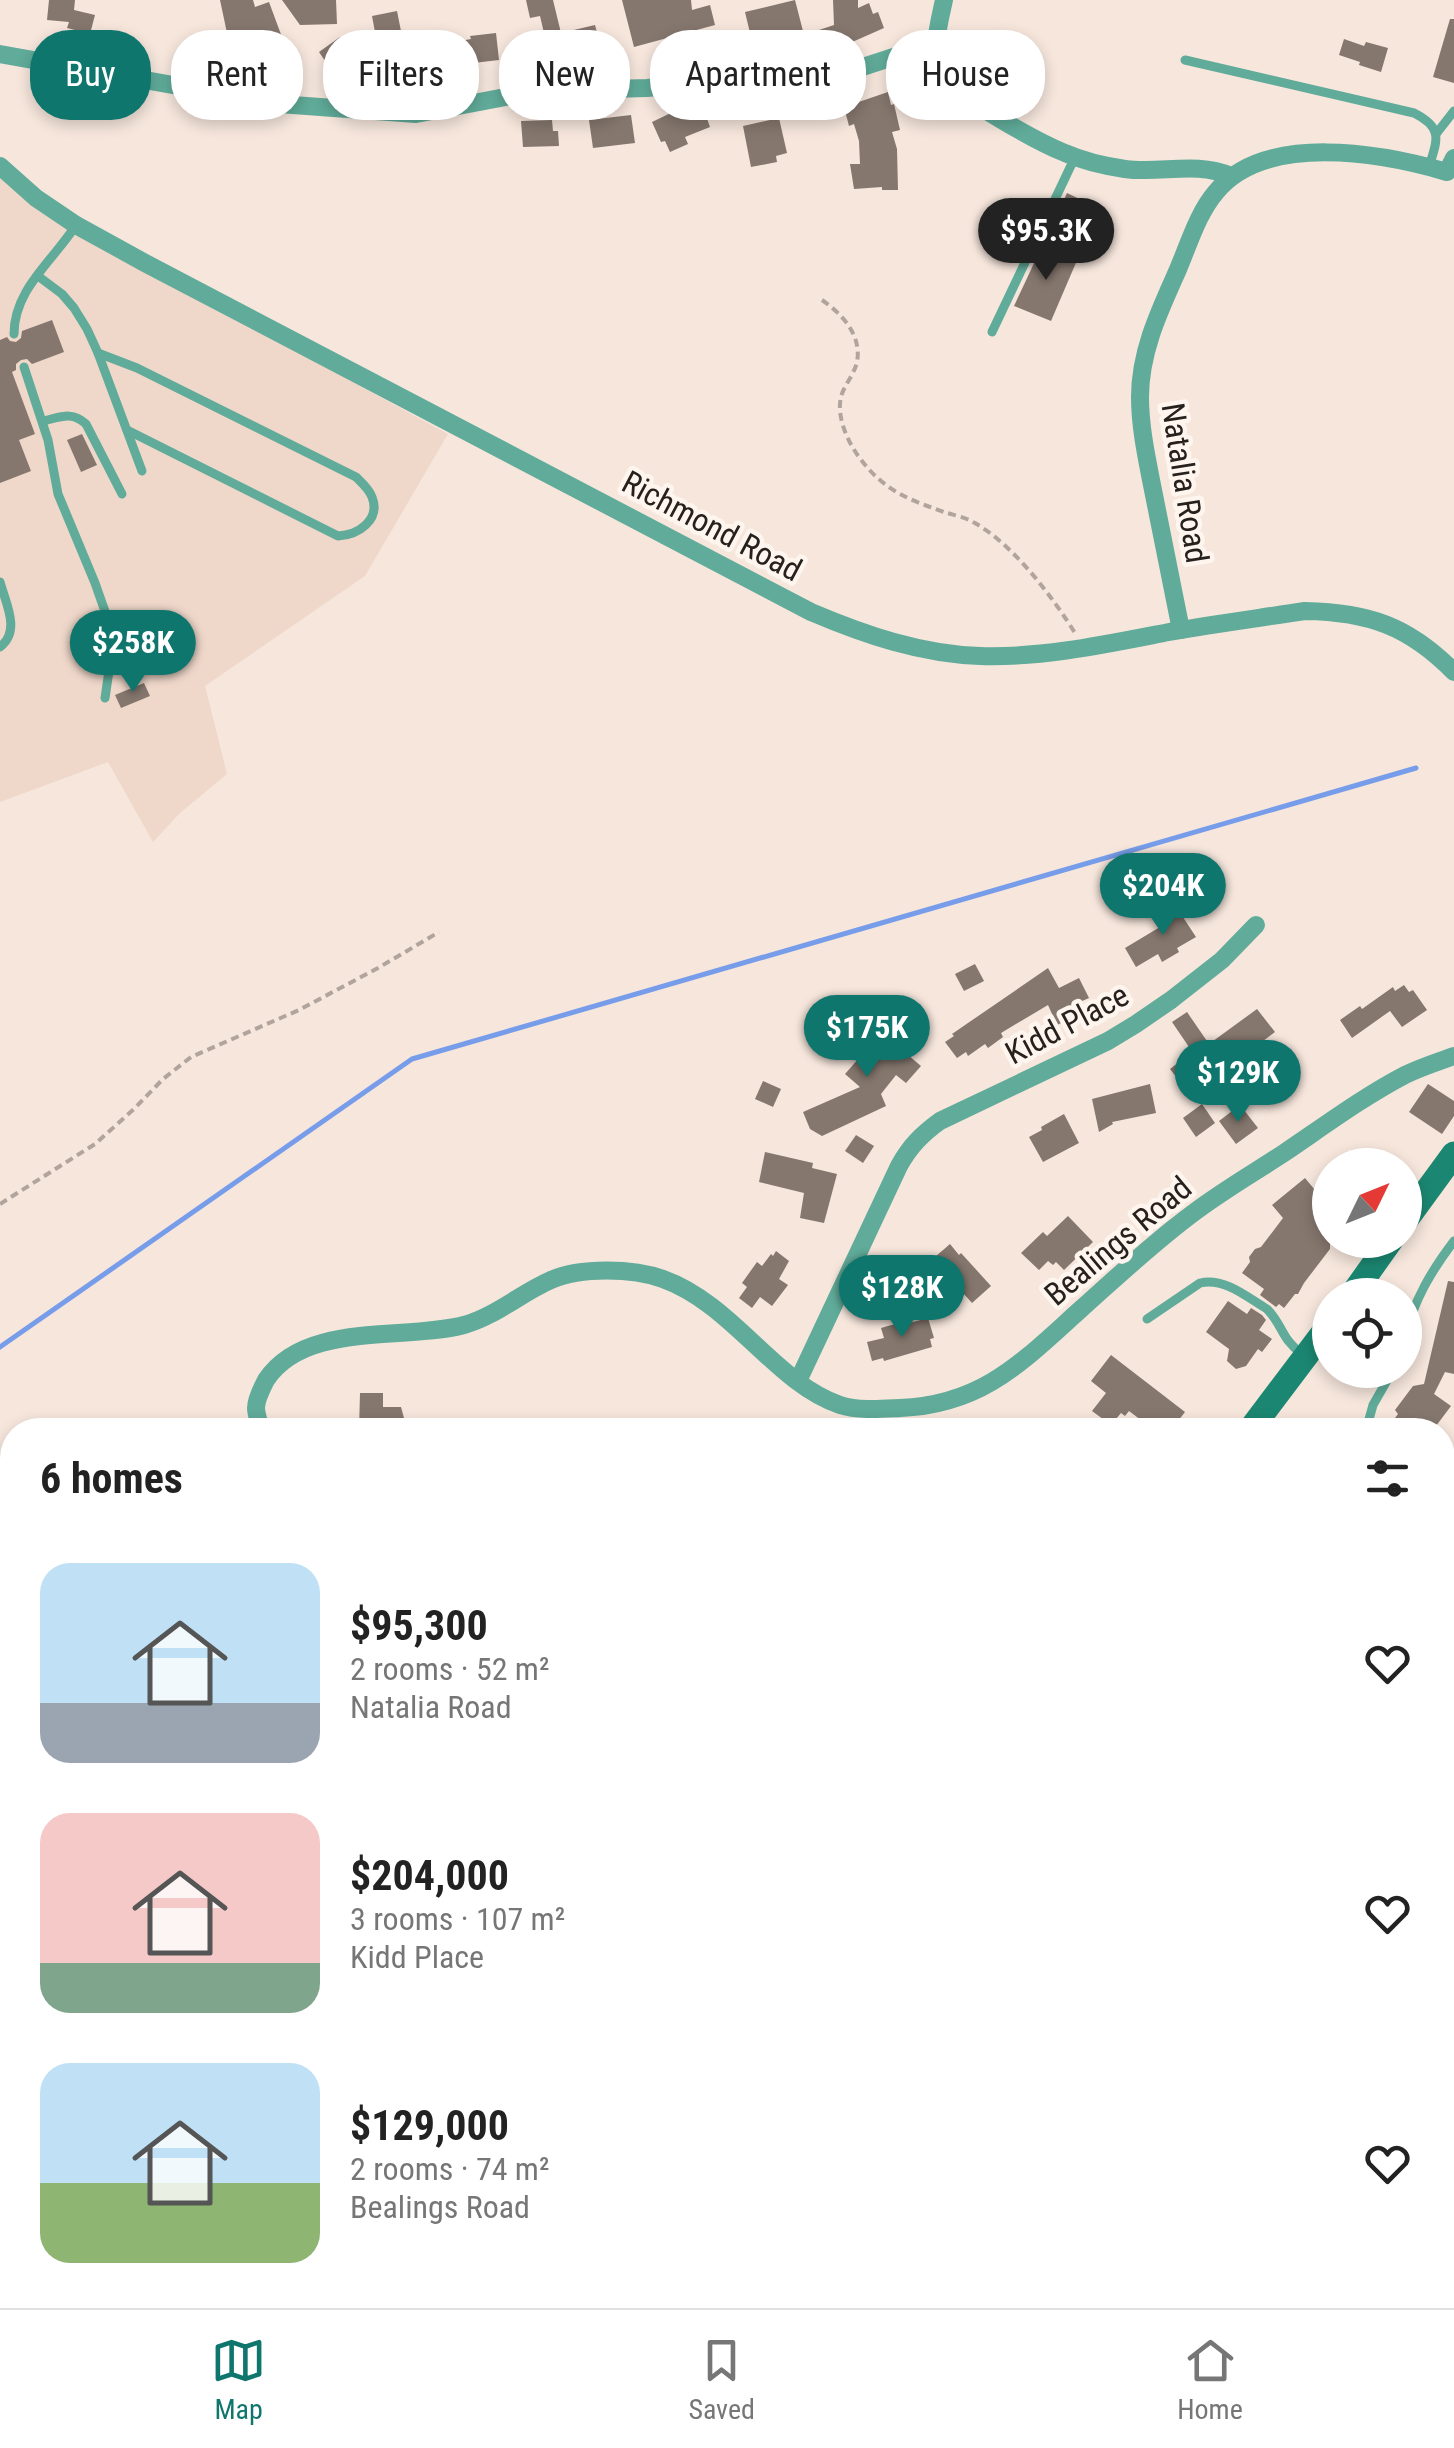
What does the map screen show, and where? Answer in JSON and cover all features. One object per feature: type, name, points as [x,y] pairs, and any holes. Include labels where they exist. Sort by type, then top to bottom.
[{"type":"main road","points":[[1422,1198],[1454,1154]]},
{"type":"main road","points":[[1259,1418],[1312,1348]]},
{"type":"street","points":[[938,30],[944,0]]},
{"type":"street","points":[[0,54],[279,104],[416,114],[537,91],[647,88],[718,80],[762,86],[802,85],[886,59]]},
{"type":"street","points":[[1004,120],[1065,154],[1130,170],[1199,167],[1231,176],[1260,160],[1292,153],[1327,152],[1446,167]]},
{"type":"street","name":"Richmond Road","points":[[0,166],[36,198],[76,225],[811,612],[856,631],[898,644],[978,656],[1018,655],[1084,648],[1305,610],[1362,615],[1389,625],[1413,638],[1454,672]]},
{"type":"street","name":"Natalia Road","points":[[1181,630],[1147,461],[1140,380],[1153,328],[1207,204],[1231,176]]},
{"type":"street","name":"Kidd Place","points":[[798,1381],[900,1166],[922,1134],[940,1121],[1136,1024],[1212,968],[1256,924]]},
{"type":"street","name":"Bealings Road","points":[[258,1418],[256,1408],[261,1388],[271,1372],[309,1346],[464,1324],[554,1278],[589,1272],[628,1272],[662,1278],[692,1293],[724,1315],[798,1381],[839,1404],[859,1409],[930,1406],[977,1391],[1001,1378],[1197,1210],[1368,1096],[1405,1075],[1454,1056]]},
{"type":"lane","points":[[1185,60],[1414,113],[1426,119],[1436,134],[1446,167]]},
{"type":"lane","points":[[1436,134],[1454,110]]},
{"type":"lane","points":[[992,332],[1075,156]]},
{"type":"lane","points":[[14,334],[14,318],[21,298],[76,225]]},
{"type":"lane","points":[[38,276],[74,308],[98,353],[142,471]]},
{"type":"lane","points":[[98,353],[137,368],[356,477],[373,498],[374,511],[361,530],[338,536],[126,430]]},
{"type":"lane","points":[[24,367],[43,421],[58,494],[107,617],[111,642],[105,698]]},
{"type":"lane","points":[[43,421],[70,414],[86,424],[122,494]]},
{"type":"lane","points":[[0,582],[12,626],[9,640],[0,647]]},
{"type":"lane","points":[[1422,1290],[1454,1241]]},
{"type":"lane","points":[[1147,1318],[1200,1283],[1220,1282],[1274,1315],[1284,1339],[1306,1356]]},
{"type":"lane","points":[[1370,1418],[1383,1388]]},
{"type":"path","points":[[822,300],[845,319],[858,348],[841,398],[842,420],[862,461],[895,494],[972,521],[1002,544],[1047,590],[1084,648]]},
{"type":"path","points":[[0,1204],[103,1138],[191,1056],[299,1010],[439,932]]},
{"type":"shaded area","points":[[0,169],[76,231],[448,434],[365,576],[205,686],[227,774],[180,813],[153,842],[108,762],[0,802]]},
{"type":"building","points":[[49,0],[75,0],[74,10],[95,15],[91,30],[75,30],[67,28],[69,22],[47,20]]},
{"type":"building","points":[[220,0],[253,0],[255,7],[269,2],[279,30],[226,30]]},
{"type":"building","points":[[282,0],[336,0],[337,24],[300,25]]},
{"type":"building","points":[[526,0],[553,0],[560,30],[543,30],[540,16],[530,18]]},
{"type":"building","points":[[622,0],[691,0],[692,10],[710,5],[715,25],[697,30],[650,30],[650,43],[634,47]]},
{"type":"building","points":[[795,0],[803,30],[749,30],[745,12]]},
{"type":"building","points":[[833,0],[858,0],[858,8],[869,3],[873,14],[878,12],[884,28],[866,36],[866,30],[819,30],[834,25]]},
{"type":"building","points":[[397,11],[401,30],[375,30],[372,16]]},
{"type":"building","points":[[1450,19],[1454,19],[1454,83],[1433,77]]},
{"type":"building","points":[[496,33],[499,60],[479,62],[479,35]]},
{"type":"building","points":[[1344,39],[1388,48],[1381,72],[1339,55]]},
{"type":"building","points":[[886,93],[886,120],[898,120],[900,130],[892,132],[897,149],[898,190],[854,189],[850,164],[860,164],[859,141],[854,124],[849,126],[847,120],[866,120],[866,100]]},
{"type":"building","points":[[630,115],[635,143],[593,148],[589,120],[630,120]]},
{"type":"building","points":[[552,120],[559,146],[523,147],[521,121]]},
{"type":"building","points":[[708,120],[710,127],[685,137],[688,144],[670,152],[652,122]]},
{"type":"building","points":[[779,120],[787,153],[776,156],[777,162],[751,167],[743,126]]},
{"type":"building","points":[[1067,193],[1090,204],[1080,227],[1056,217]]},
{"type":"building","points":[[1043,244],[1078,258],[1051,321],[1014,306]]},
{"type":"building","points":[[52,320],[64,352],[32,364],[21,360],[12,372],[35,434],[19,440],[31,471],[0,483],[0,340],[7,337],[16,342],[22,331]]},
{"type":"building","points":[[82,434],[97,465],[81,472],[67,440]]},
{"type":"building","points":[[143,638],[152,658],[138,664],[129,644]]},
{"type":"building","points":[[144,683],[150,696],[121,708],[115,695]]},
{"type":"building","points":[[1173,902],[1196,937],[1162,962],[1158,954],[1136,967],[1125,948],[1165,924],[1158,912]]},
{"type":"building","points":[[975,964],[984,981],[964,991],[955,974]]},
{"type":"building","points":[[1048,968],[1059,988],[1079,978],[1089,998],[1073,1005],[1078,1015],[1057,1025],[1048,1005],[1001,1033],[1003,1037],[988,1048],[985,1044],[968,1056],[966,1052],[957,1058],[945,1042],[952,1034]]},
{"type":"building","points":[[1404,985],[1409,992],[1413,990],[1427,1010],[1402,1027],[1390,1011],[1352,1038],[1340,1020],[1393,987],[1395,991]]},
{"type":"building","points":[[1257,1009],[1275,1032],[1187,1091],[1170,1069],[1191,1050],[1172,1022],[1187,1012],[1209,1044]]},
{"type":"building","points":[[875,1023],[892,1036],[900,1027],[918,1042],[908,1055],[921,1066],[906,1083],[896,1075],[881,1094],[886,1106],[822,1136],[810,1129],[803,1112],[860,1087],[845,1074],[867,1049],[859,1042]]},
{"type":"building","points":[[763,1081],[781,1089],[773,1107],[755,1099]]},
{"type":"building","points":[[1150,1084],[1156,1113],[1112,1122],[1099,1132],[1092,1099]]},
{"type":"building","points":[[1428,1084],[1454,1101],[1454,1116],[1442,1134],[1409,1112]]},
{"type":"building","points":[[1202,1104],[1215,1123],[1196,1137],[1183,1118]]},
{"type":"building","points":[[1240,1105],[1258,1128],[1236,1144],[1219,1121]]},
{"type":"building","points":[[1064,1114],[1079,1143],[1043,1162],[1029,1137]]},
{"type":"building","points":[[856,1135],[874,1146],[863,1163],[845,1151]]},
{"type":"building","points":[[765,1152],[813,1163],[812,1168],[837,1174],[824,1223],[800,1218],[804,1193],[759,1182]]},
{"type":"building","points":[[1305,1178],[1312,1186],[1312,1258],[1323,1258],[1284,1308],[1260,1295],[1264,1289],[1242,1273],[1249,1257],[1283,1218],[1272,1205]]},
{"type":"building","points":[[1068,1216],[1093,1242],[1064,1270],[1056,1262],[1053,1265],[1048,1261],[1039,1270],[1021,1253]]},
{"type":"building","points":[[950,1244],[991,1286],[972,1303],[943,1271],[939,1275],[928,1263]]},
{"type":"building","points":[[776,1251],[789,1261],[779,1279],[788,1285],[772,1306],[760,1297],[752,1308],[739,1298],[747,1287],[742,1283],[757,1262],[762,1266]]},
{"type":"building","points":[[1448,1281],[1454,1282],[1454,1374],[1445,1372],[1434,1394],[1451,1406],[1442,1418],[1395,1418],[1395,1410],[1412,1388],[1422,1388]]},
{"type":"building","points":[[1228,1301],[1247,1314],[1251,1308],[1262,1315],[1266,1320],[1259,1330],[1272,1339],[1262,1352],[1258,1349],[1246,1366],[1236,1369],[1227,1361],[1229,1349],[1206,1332]]},
{"type":"building","points":[[928,1318],[934,1338],[930,1339],[932,1347],[872,1361],[867,1342],[884,1338],[881,1328]]},
{"type":"building","points":[[1111,1355],[1185,1412],[1180,1418],[1138,1418],[1129,1411],[1125,1416],[1121,1413],[1117,1418],[1102,1418],[1092,1411],[1106,1393],[1091,1381]]},
{"type":"building","points":[[360,1393],[383,1393],[383,1407],[401,1407],[404,1418],[359,1418]]},
{"type":"waterway","points":[[0,1347],[412,1059],[1416,768]]}]
